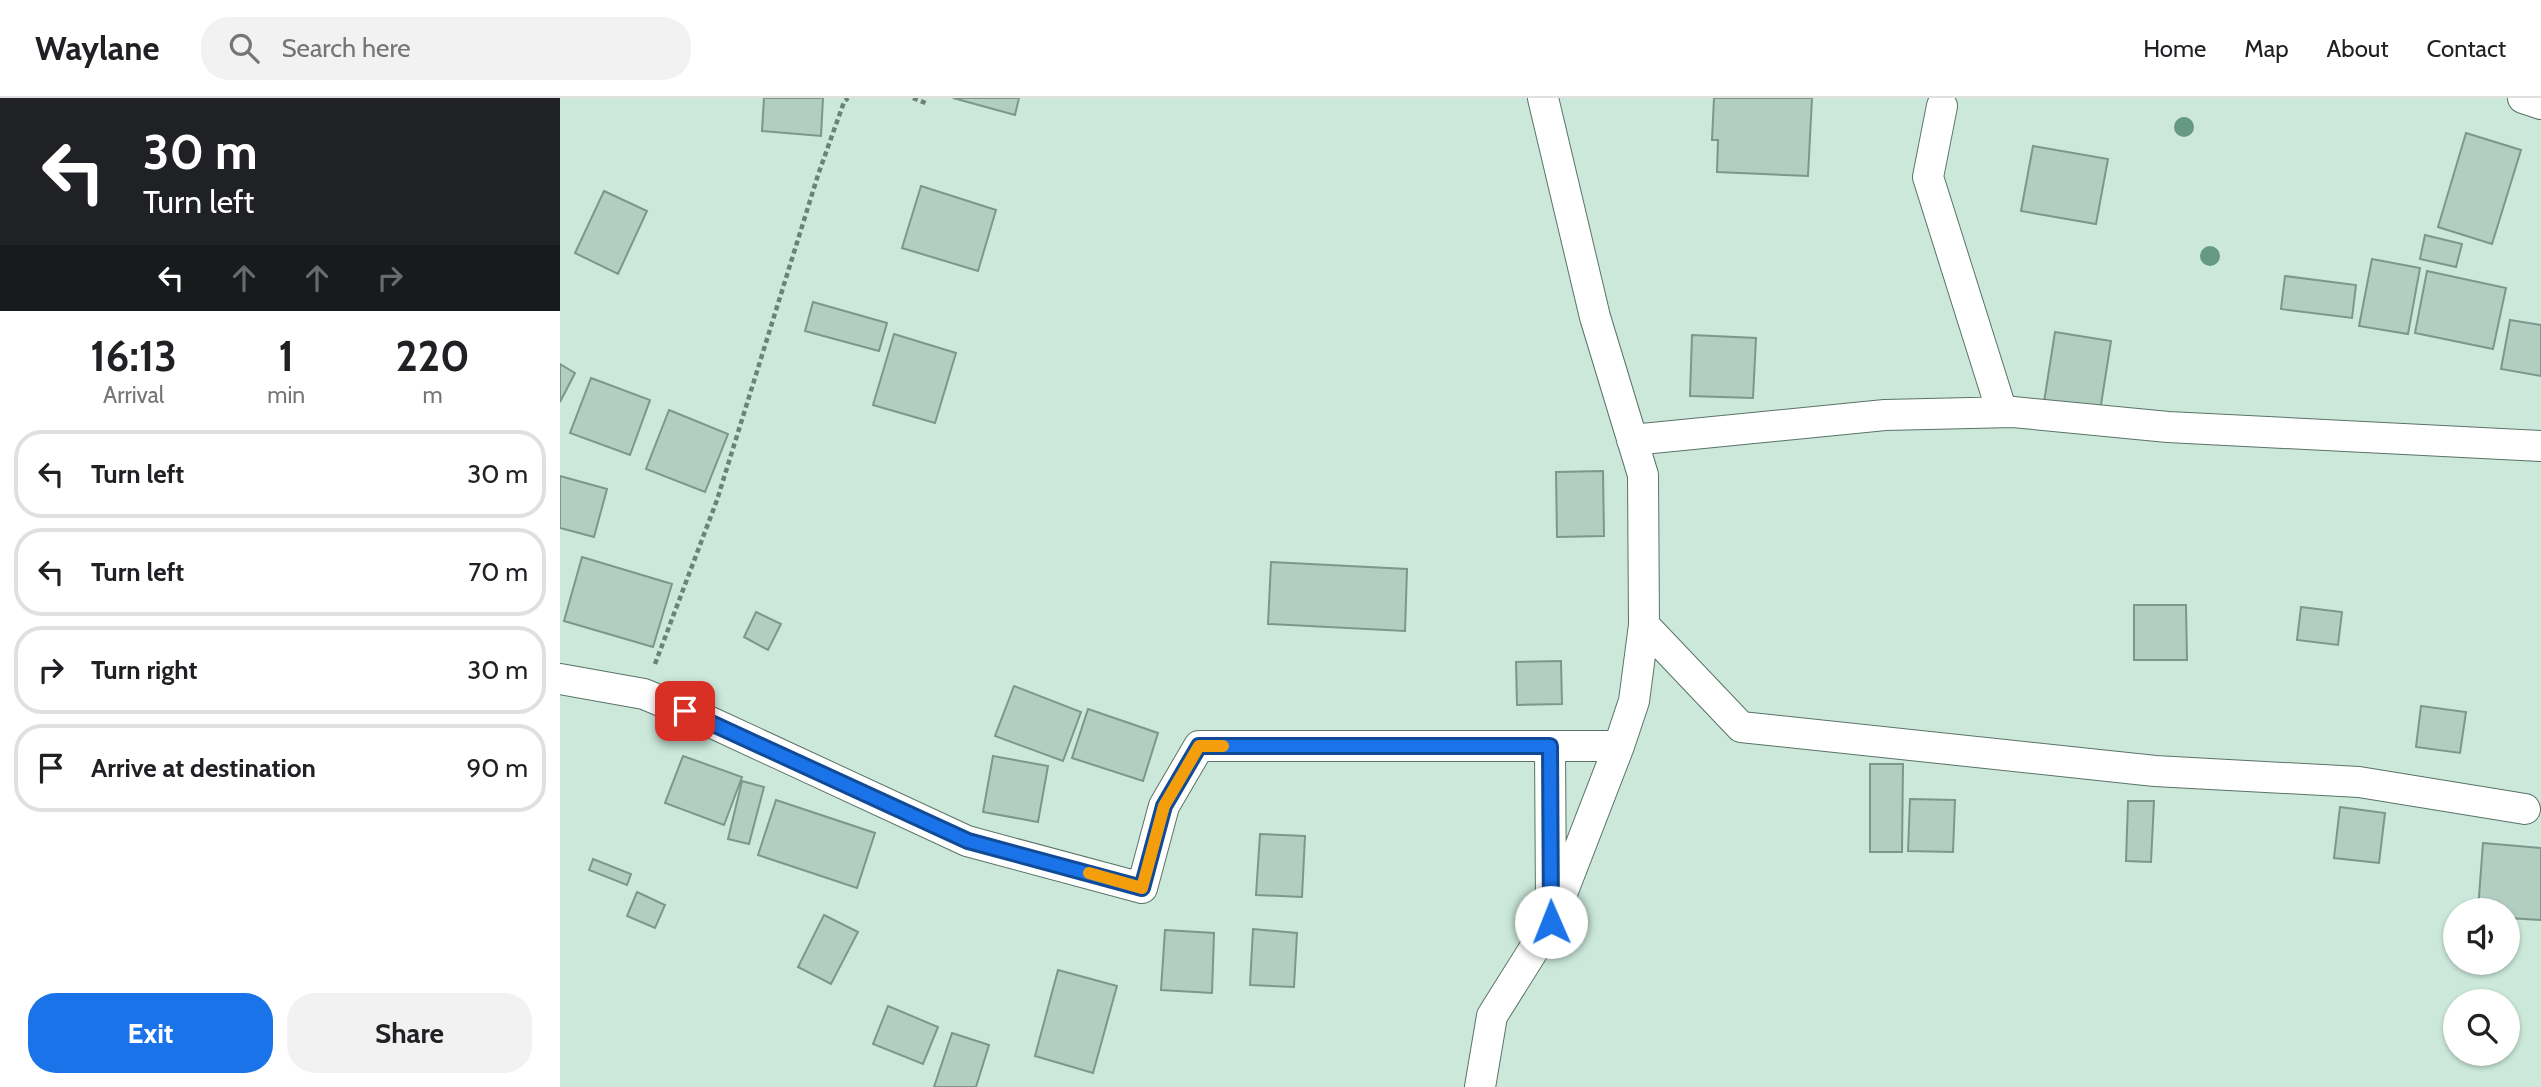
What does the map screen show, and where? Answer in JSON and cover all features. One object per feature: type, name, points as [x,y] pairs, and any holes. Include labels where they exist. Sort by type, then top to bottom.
[{"type":"street","points":[[1480,1087],[1492,1016],[1551,922],[1619,746],[1634,701],[1644,625],[1643,475],[1595,317],[1543,98]]},
{"type":"street","points":[[2522,98],[2541,104]]},
{"type":"street","points":[[1942,106],[1928,177],[2002,412]]},
{"type":"street","points":[[1632,440],[1885,415],[2002,412],[2168,427],[2541,446]]},
{"type":"street","points":[[1644,625],[1741,727],[2155,771],[2359,782],[2525,809]]},
{"type":"street","points":[[560,679],[644,694],[968,841],[1142,888],[1164,806],[1199,746],[1619,746]]},
{"type":"street","points":[[1550,746],[1551,922]]},
{"type":"path","points":[[644,694],[717,500],[818,175],[844,102],[848,98]]},
{"type":"path","points":[[912,98],[928,104]]},
{"type":"building","points":[[764,98],[823,98],[821,136],[762,131]]},
{"type":"building","points":[[953,98],[1019,98],[1015,115]]},
{"type":"building","points":[[1714,98],[1812,98],[1808,176],[1717,172],[1718,140],[1712,140]]},
{"type":"building","points":[[2466,133],[2521,150],[2492,244],[2438,227]]},
{"type":"building","points":[[2033,146],[2108,159],[2096,224],[2021,211]]},
{"type":"building","points":[[921,186],[996,210],[978,271],[902,248]]},
{"type":"building","points":[[604,191],[647,211],[618,274],[575,253]]},
{"type":"building","points":[[2425,235],[2462,244],[2456,267],[2420,259]]},
{"type":"building","points":[[2372,259],[2420,268],[2408,334],[2359,326]]},
{"type":"building","points":[[2427,271],[2506,288],[2493,349],[2415,333]]},
{"type":"building","points":[[2285,276],[2356,285],[2352,318],[2281,309]]},
{"type":"building","points":[[813,302],[887,323],[879,351],[805,331]]},
{"type":"building","points":[[2510,320],[2541,325],[2541,376],[2501,369]]},
{"type":"building","points":[[2055,332],[2111,341],[2100,411],[2044,402]]},
{"type":"building","points":[[894,334],[956,353],[935,423],[873,405]]},
{"type":"building","points":[[1692,335],[1756,338],[1753,398],[1690,396]]},
{"type":"building","points":[[560,364],[575,373],[560,402]]},
{"type":"building","points":[[591,378],[650,400],[630,455],[570,433]]},
{"type":"building","points":[[669,410],[728,434],[705,492],[646,469]]},
{"type":"building","points":[[1603,471],[1604,536],[1557,537],[1556,472]]},
{"type":"building","points":[[560,476],[607,489],[594,537],[560,528]]},
{"type":"building","points":[[582,557],[672,584],[653,647],[564,621]]},
{"type":"building","points":[[1271,562],[1407,569],[1405,631],[1268,624]]},
{"type":"building","points":[[2134,605],[2186,605],[2187,660],[2134,660]]},
{"type":"building","points":[[2301,607],[2342,612],[2338,645],[2297,640]]},
{"type":"building","points":[[756,612],[781,624],[768,650],[744,637]]},
{"type":"building","points":[[1561,661],[1562,704],[1517,705],[1516,662]]},
{"type":"building","points":[[1014,686],[1081,712],[1063,761],[995,736]]},
{"type":"building","points":[[2421,706],[2466,712],[2460,753],[2416,747]]},
{"type":"building","points":[[1088,709],[1158,733],[1143,781],[1072,758]]},
{"type":"building","points":[[683,756],[742,777],[724,825],[665,803]]},
{"type":"building","points":[[993,756],[1048,766],[1038,822],[983,812]]},
{"type":"building","points":[[1870,764],[1903,764],[1902,852],[1870,852]]},
{"type":"building","points":[[742,781],[764,787],[749,844],[728,839]]},
{"type":"building","points":[[1910,799],[1955,800],[1953,852],[1908,851]]},
{"type":"building","points":[[776,800],[875,833],[857,888],[758,855]]},
{"type":"building","points":[[2128,801],[2154,801],[2151,862],[2126,861]]},
{"type":"building","points":[[2340,807],[2385,813],[2379,863],[2334,858]]},
{"type":"building","points":[[1260,834],[1305,836],[1302,897],[1256,895]]},
{"type":"building","points":[[2483,843],[2541,848],[2541,920],[2520,919],[2520,898],[2479,898]]},
{"type":"building","points":[[593,859],[631,874],[627,885],[589,870]]},
{"type":"building","points":[[637,892],[665,905],[655,928],[627,916]]},
{"type":"building","points":[[824,915],[858,932],[831,984],[798,967]]},
{"type":"building","points":[[1253,929],[1297,933],[1294,987],[1250,985]]},
{"type":"building","points":[[1165,930],[1214,933],[1212,993],[1161,990]]},
{"type":"building","points":[[1058,970],[1117,986],[1093,1073],[1035,1056]]},
{"type":"building","points":[[888,1006],[938,1027],[923,1064],[873,1044]]},
{"type":"building","points":[[952,1033],[989,1045],[976,1087],[934,1087]]},
{"type":"slow traffic","points":[[1089,873],[1142,888],[1164,806],[1199,746],[1223,746]]},
{"type":"route","points":[[685,711],[968,841],[1142,888],[1164,806],[1199,746],[1550,746],[1551,922]]}]
